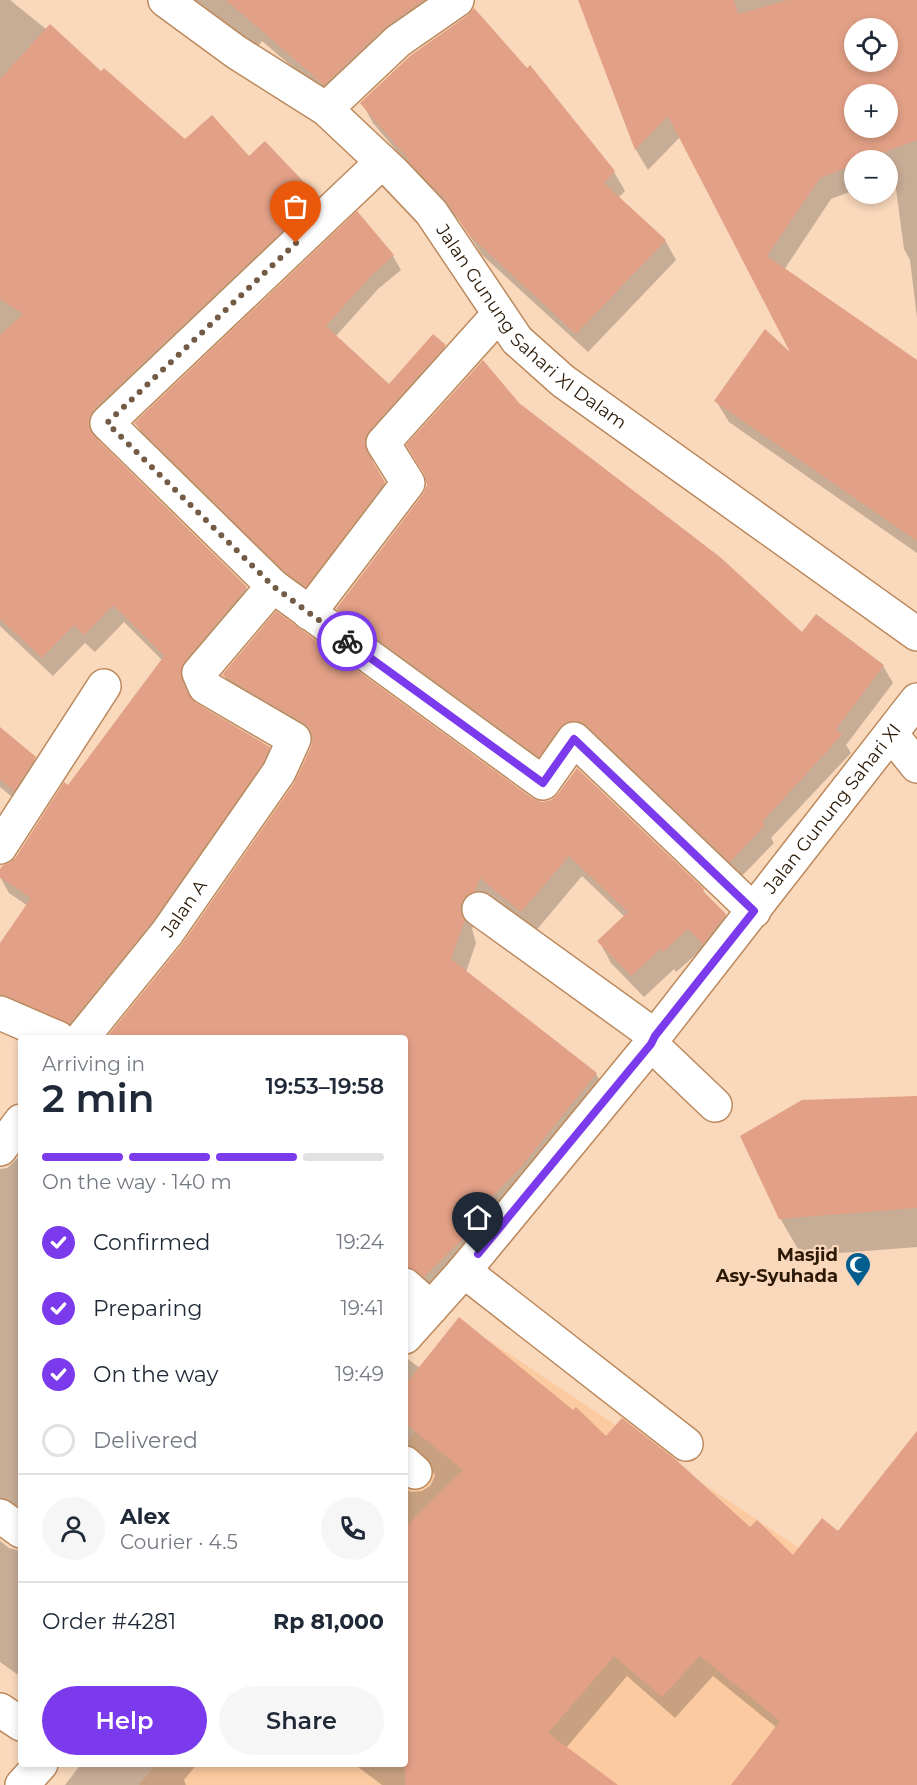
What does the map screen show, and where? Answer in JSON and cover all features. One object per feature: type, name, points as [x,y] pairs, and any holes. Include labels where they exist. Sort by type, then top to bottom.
[{"type":"street","name":"Jalan Gunung Sahari XI Dalam","points":[[165,0],[237,52],[326,109],[382,162],[431,212],[517,340],[563,381],[917,634]]},
{"type":"street","points":[[326,109],[398,40],[457,0]]},
{"type":"street","points":[[382,162],[107,423],[273,586],[543,783],[574,739],[754,911]]},
{"type":"street","points":[[309,613],[408,483],[383,443],[499,314]]},
{"type":"street","name":"Jalan A","points":[[84,1035],[166,933],[279,772],[294,739],[205,687],[198,673],[273,586]]},
{"type":"street","points":[[0,847],[104,686]]},
{"type":"street","name":"Jalan Gunung Sahari XI","points":[[408,1334],[464,1271],[653,1040],[917,700]]},
{"type":"street","points":[[891,734],[917,766]]},
{"type":"street","points":[[479,909],[653,1040],[715,1105]]},
{"type":"street","points":[[0,1013],[51,1035]]},
{"type":"street","points":[[0,1149],[18,1125]]},
{"type":"street","points":[[464,1271],[686,1444]]},
{"type":"street","points":[[408,1288],[430,1308]]},
{"type":"street","points":[[0,1515],[18,1529]]},
{"type":"street","points":[[0,1710],[18,1722]]},
{"type":"street","points":[[22,1785],[37,1767]]},
{"type":"shaded area","points":[[487,1339],[917,1627],[917,1785],[139,1785],[154,1767],[408,1767],[408,1440]]},
{"type":"building","points":[[226,0],[424,0],[385,27],[324,85]]},
{"type":"building","points":[[578,0],[734,0],[738,14],[788,0],[917,0],[917,140],[890,150],[844,150],[844,168],[820,178],[767,256],[917,360],[917,541],[714,401],[765,329],[790,352],[668,116],[635,150]]},
{"type":"building","points":[[474,8],[527,68],[530,65],[615,171],[604,183],[666,240],[576,334],[469,235],[445,199],[409,162],[360,103],[410,56],[468,15]]},
{"type":"building","points":[[50,24],[101,71],[104,68],[185,139],[212,115],[249,156],[265,141],[318,197],[94,409],[89,417],[89,427],[94,436],[247,587],[185,661],[181,670],[182,680],[188,694],[196,703],[270,747],[263,763],[152,922],[69,1024],[0,995],[0,943],[31,898],[0,877],[0,869],[16,857],[64,782],[68,785],[164,656],[113,605],[84,635],[74,625],[42,658],[0,619],[0,335],[23,314],[0,299],[0,79]]},
{"type":"building","points":[[357,211],[394,255],[371,276],[326,326],[389,384],[433,334],[446,345],[369,431],[364,441],[367,452],[385,482],[306,587],[285,572],[134,423]]},
{"type":"building","points":[[483,360],[519,403],[720,557],[802,632],[816,614],[884,665],[836,729],[842,735],[762,822],[765,825],[730,862],[586,725],[577,721],[566,722],[559,728],[539,757],[336,609],[423,494],[427,485],[424,474],[406,445]]},
{"type":"building","points":[[276,611],[532,798],[542,802],[551,800],[577,768],[704,889],[703,891],[726,914],[703,944],[688,929],[663,952],[661,949],[631,976],[597,941],[628,912],[569,856],[521,912],[480,878],[475,891],[464,898],[460,907],[465,920],[451,959],[597,1073],[519,1169],[475,1214],[481,1221],[424,1277],[408,1268],[408,1035],[108,1035],[182,944],[294,783],[311,747],[313,737],[310,729],[304,723],[222,675]]},
{"type":"building","points":[[0,727],[36,757],[14,791],[0,779]]},
{"type":"building","points":[[917,1096],[917,1208],[779,1219],[740,1136],[802,1100]]},
{"type":"building","points":[[459,1317],[573,1410],[576,1407],[606,1436],[622,1418],[675,1459],[750,1527],[757,1520],[793,1555],[822,1518],[838,1531],[917,1431],[917,1785],[731,1785],[780,1721],[700,1656],[662,1697],[614,1656],[548,1733],[618,1785],[405,1785],[405,1767],[408,1767],[408,1525],[463,1470],[408,1425],[408,1381]]},
{"type":"way so far","points":[[296,243],[107,423],[273,586],[347,641]]},
{"type":"place","name":"Masjid Asy-Syuhada","points":[[858,1288]]},
{"type":"route","points":[[347,641],[543,783],[574,739],[754,911],[651,1044],[478,1254]]}]
